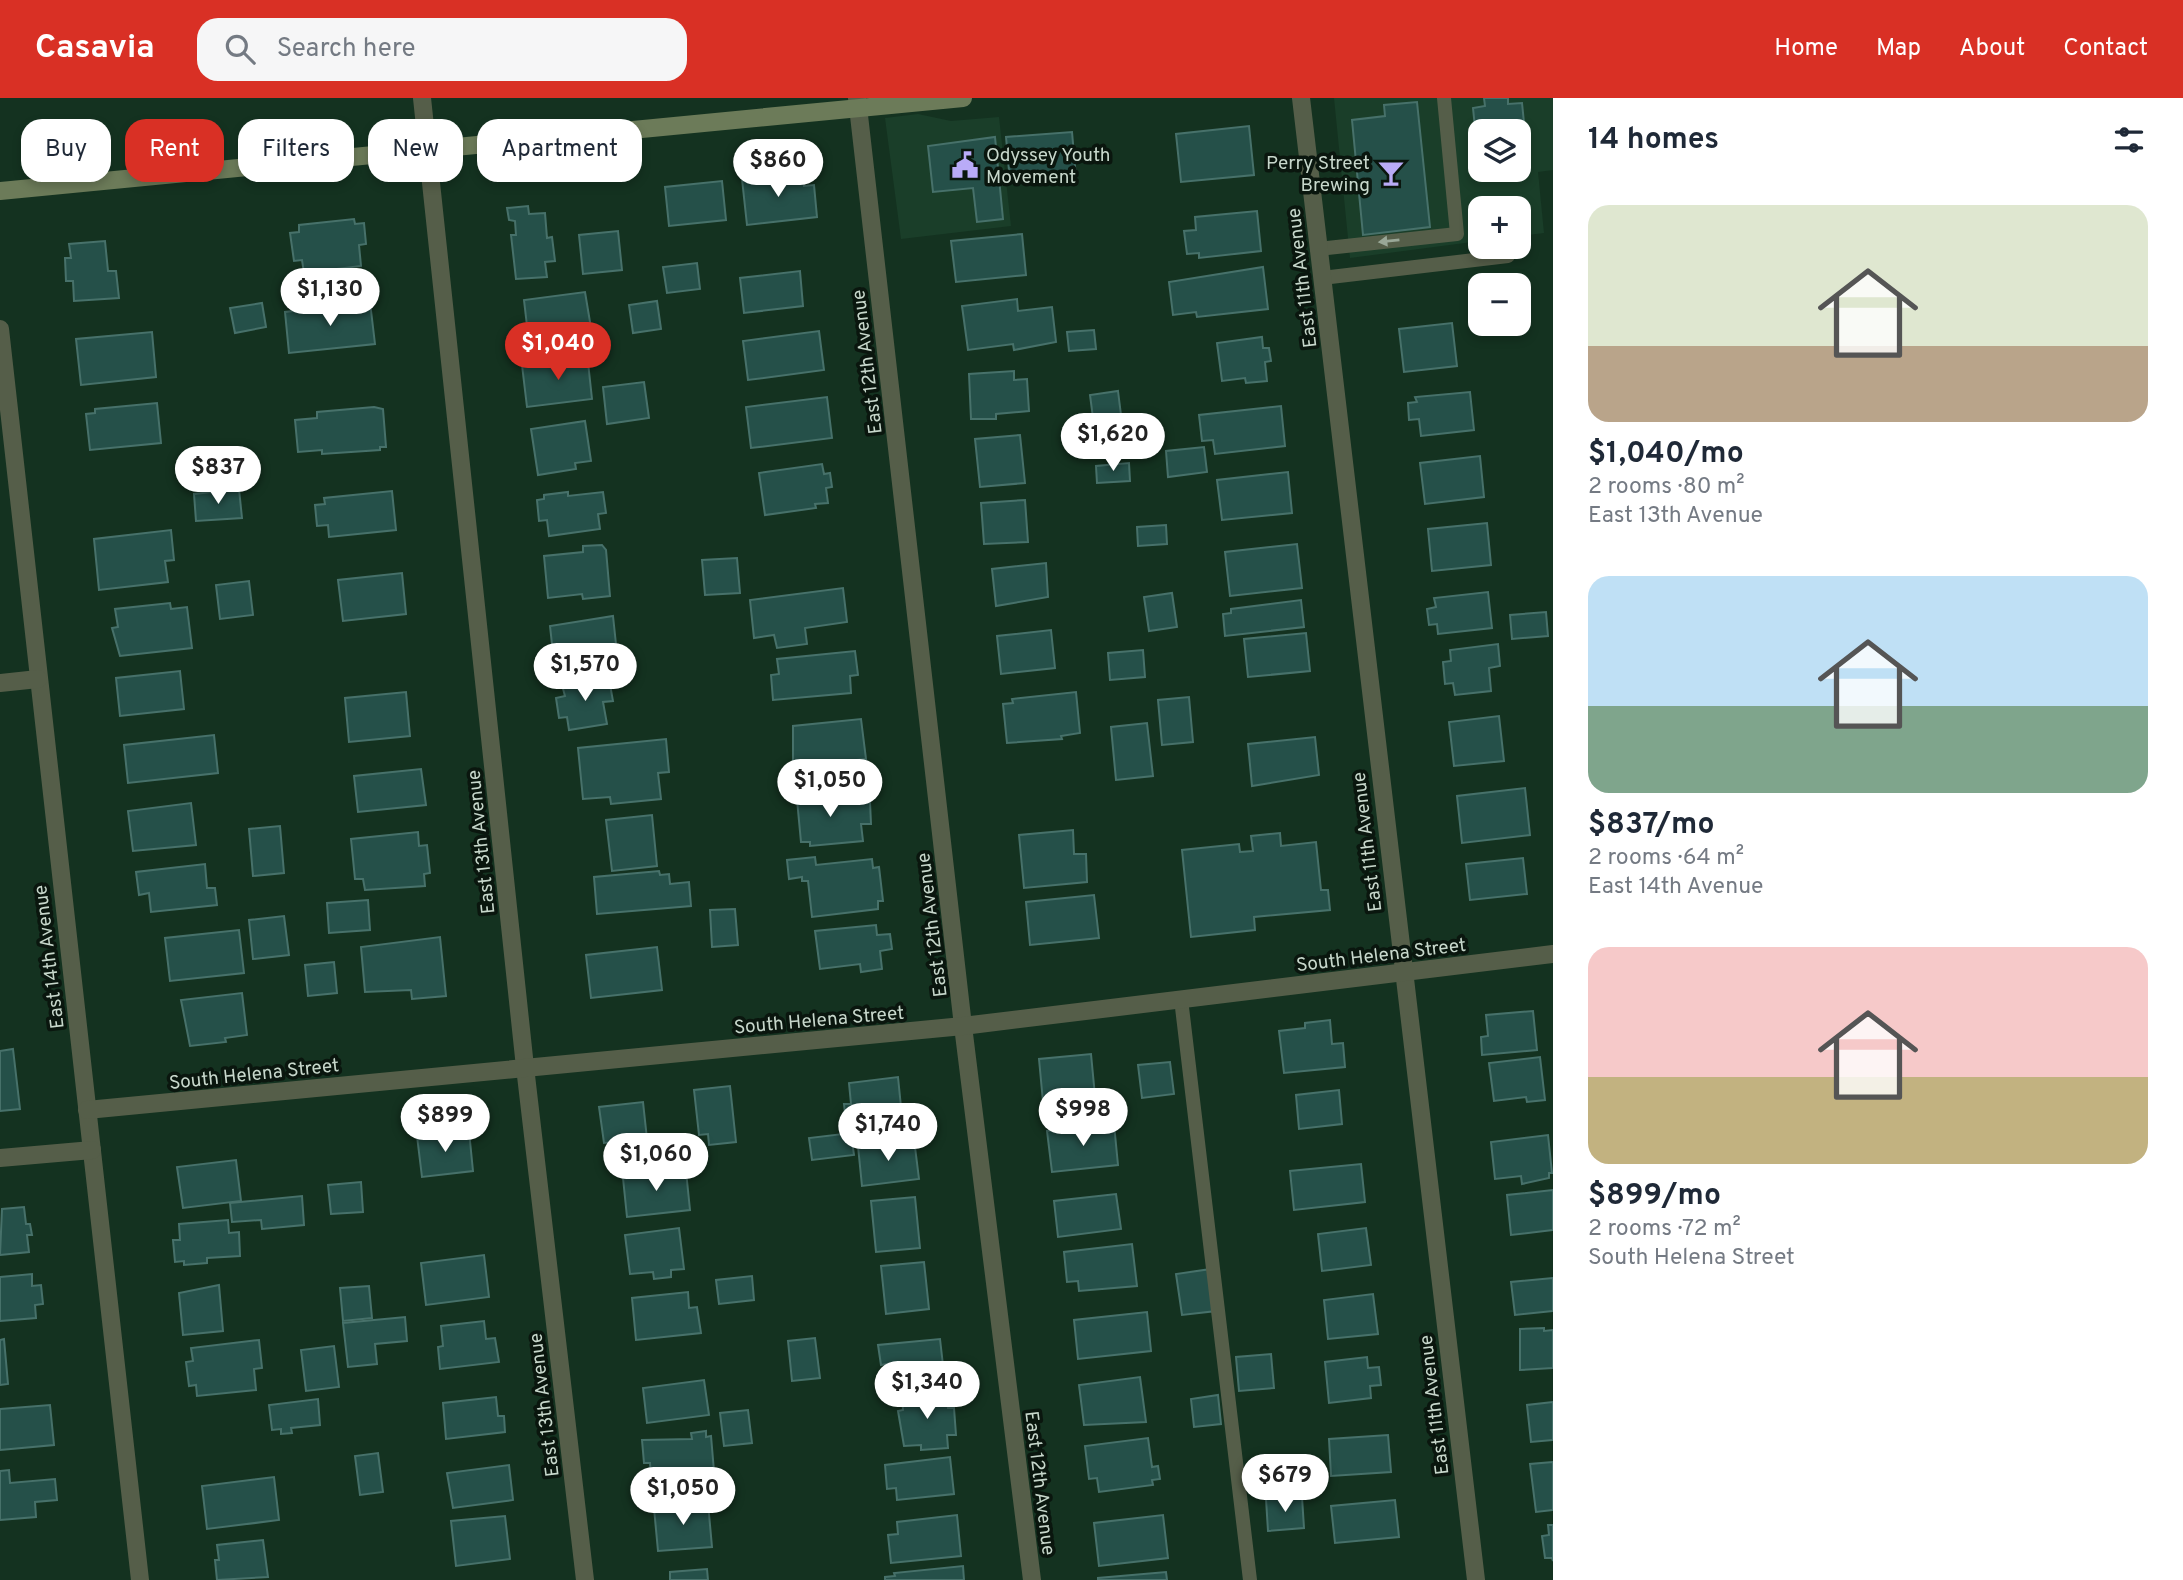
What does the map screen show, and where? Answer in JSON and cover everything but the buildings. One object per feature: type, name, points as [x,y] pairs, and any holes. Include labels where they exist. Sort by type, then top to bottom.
[{"type":"main road","points":[[463,148],[858,103],[963,98]]},
{"type":"main road","points":[[0,191],[368,157]]},
{"type":"street","name":"East 13th Avenue","points":[[422,98],[424,119]]},
{"type":"street","name":"East 11th Avenue","points":[[1301,98],[1402,972],[1476,1580]]},
{"type":"street","name":"East 12th Avenue","points":[[858,103],[963,1026],[1032,1580]]},
{"type":"street","name":"East 13th Avenue","points":[[430,182],[525,1068],[585,1580]]},
{"type":"street","name":"East 14th Avenue","points":[[0,330],[140,1580]]},
{"type":"street","points":[[0,683],[38,679]]},
{"type":"street","name":"South Helena Street","points":[[87,1110],[963,1026],[1553,954]]},
{"type":"street","points":[[0,1158],[92,1150]]},
{"type":"lane","points":[[1318,249],[1457,234],[1444,98]]},
{"type":"lane","points":[[1322,278],[1483,259]]},
{"type":"lane","points":[[1181,999],[1250,1580]]},
{"type":"shaded area","points":[[1334,98],[1553,98],[1553,170],[1538,172],[1544,233],[1531,235],[1531,196],[1468,196],[1468,243],[1350,258]]},
{"type":"shaded area","points":[[918,114],[951,121],[999,117],[1011,226],[901,239],[885,118]]},
{"type":"place","name":"Odyssey Youth Movement","points":[[965,165]]},
{"type":"place","name":"Perry Street Brewing","points":[[1391,173]]}]
